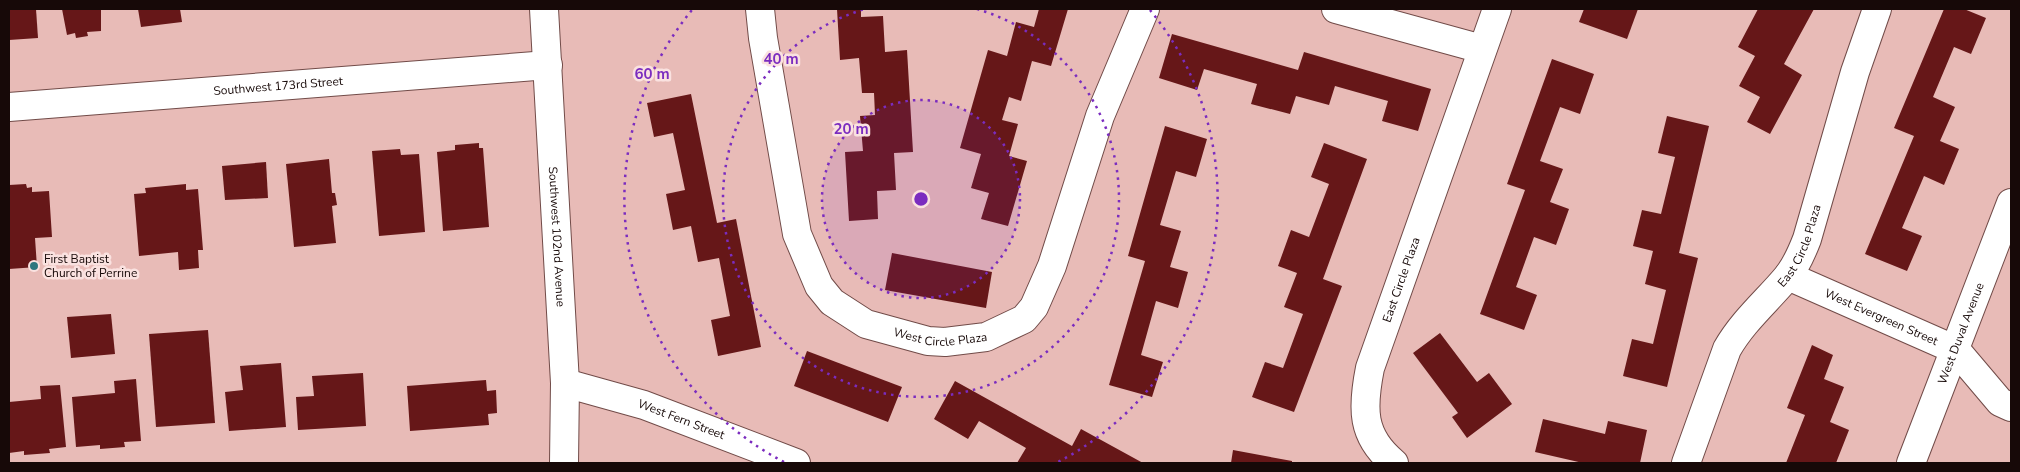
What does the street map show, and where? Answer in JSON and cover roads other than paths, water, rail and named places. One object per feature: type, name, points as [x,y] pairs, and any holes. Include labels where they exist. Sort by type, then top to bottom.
[{"type":"street","name":"Southwest 102nd Avenue","points":[[544,9],[565,384],[564,463]]},
{"type":"street","name":"West Circle Plaza","points":[[760,9],[766,58],[797,234],[819,286],[832,302],[866,324],[928,341],[945,342],[986,337],[1024,319],[1034,307],[1052,266],[1100,116],[1145,9]]},
{"type":"street","points":[[1336,9],[1482,49]]},
{"type":"street","name":"East Circle Plaza","points":[[1394,463],[1375,444],[1367,426],[1365,407],[1370,368],[1497,9]]},
{"type":"street","name":"East Circle Plaza","points":[[1686,463],[1727,349],[1740,328],[1788,276],[1799,259],[1807,239],[1856,72],[1878,9]]},
{"type":"street","name":"Southwest 173rd Street","points":[[9,108],[548,65]]},
{"type":"street","name":"West Duval Avenue","points":[[1912,463],[2011,203]]},
{"type":"street","name":"West Evergreen Street","points":[[1788,276],[1956,350],[2000,402],[2011,407]]},
{"type":"street","name":"West Fern Street","points":[[565,384],[644,406],[796,463]]},
{"type":"place","name":"First Baptist Church of Perrine","points":[[34,266]]}]
